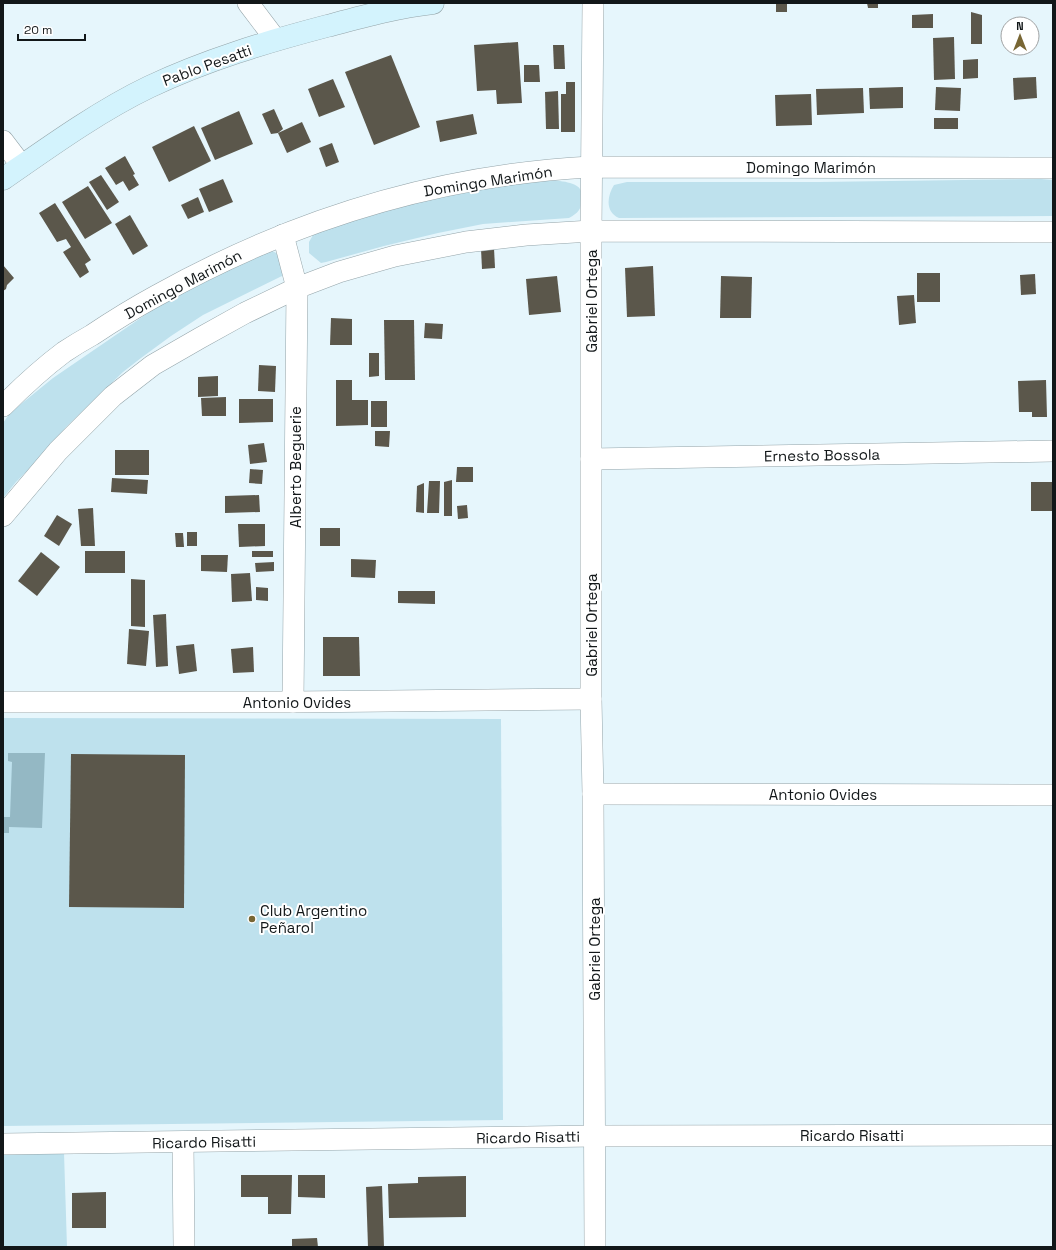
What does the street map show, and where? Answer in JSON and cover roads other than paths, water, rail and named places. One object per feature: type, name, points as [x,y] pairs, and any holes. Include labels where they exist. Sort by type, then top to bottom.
[{"type":"main road","name":"Pablo Pesatti","points":[[3,179],[108,109],[148,87],[198,66],[276,40],[358,18],[421,4],[433,3]]},
{"type":"street","points":[[248,3],[276,40]]},
{"type":"street","name":"Gabriel Ortega","points":[[593,3],[590,459],[595,1247]]},
{"type":"street","points":[[3,141],[22,166]]},
{"type":"street","name":"Domingo Marimón","points":[[3,406],[64,352],[126,312],[189,278],[282,235],[369,204],[433,189],[513,174],[554,169],[592,167],[1053,168]]},
{"type":"street","points":[[3,516],[58,451],[113,396],[154,365],[245,313],[296,288],[339,272],[395,256],[466,242],[526,235],[591,231],[1053,232]]},
{"type":"street","name":"Alberto Beguerie","points":[[282,235],[296,288],[293,702]]},
{"type":"street","name":"Ernesto Bossola","points":[[590,459],[1053,451]]},
{"type":"street","name":"Antonio Ovides","points":[[3,702],[293,702],[591,698]]},
{"type":"street","name":"Antonio Ovides","points":[[593,794],[1053,795]]},
{"type":"street","name":"Ricardo Risatti","points":[[3,1144],[595,1136],[1053,1135]]},
{"type":"street","points":[[183,1142],[184,1247]]},
{"type":"place","name":"Club Argentino Peñarol","points":[[252,919]]}]
